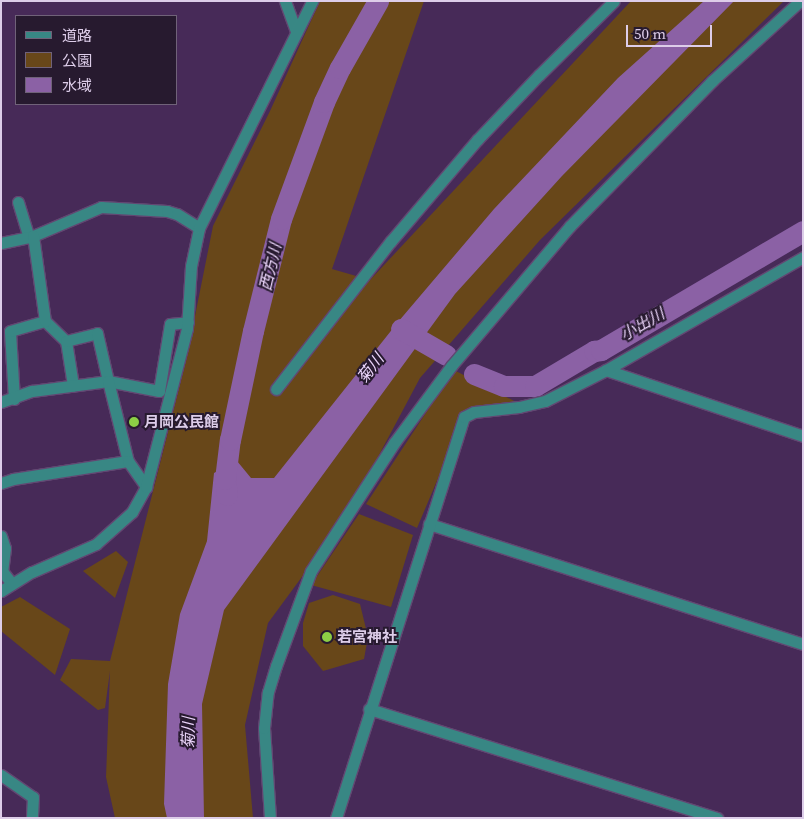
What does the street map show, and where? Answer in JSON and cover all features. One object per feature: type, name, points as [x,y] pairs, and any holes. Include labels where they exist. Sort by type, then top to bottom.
[{"type":"street","points":[[285,1],[296,32]]},
{"type":"street","points":[[1,591],[32,572],[96,544],[132,512],[146,487],[172,393],[188,322],[191,266],[199,228],[312,1]]},
{"type":"street","points":[[276,389],[391,241],[477,140],[614,1]]},
{"type":"street","points":[[270,818],[264,728],[268,692],[311,571],[378,467],[452,365],[570,226],[712,81],[800,1]]},
{"type":"street","points":[[18,202],[31,236],[44,320],[66,341],[73,385]]},
{"type":"street","points":[[1,243],[31,236],[101,207],[167,211],[177,214],[199,228]]},
{"type":"street","points":[[336,818],[428,524],[464,417],[474,412],[519,407],[545,401],[606,370],[803,257]]},
{"type":"street","points":[[14,399],[10,331],[44,320]]},
{"type":"street","points":[[1,402],[14,399],[32,391],[108,381],[158,391],[170,324],[188,322]]},
{"type":"street","points":[[66,341],[98,333],[128,461],[146,487]]},
{"type":"street","points":[[606,370],[803,436]]},
{"type":"street","points":[[1,483],[14,478],[128,461]]},
{"type":"street","points":[[428,524],[803,644]]},
{"type":"street","points":[[1,536],[5,548],[2,571],[12,584]]},
{"type":"street","points":[[369,709],[717,818]]},
{"type":"street","points":[[1,775],[33,797],[32,818]]},
{"type":"green space","points":[[320,1],[424,1],[332,269],[370,280],[631,1],[784,1],[540,240],[420,378],[346,517],[268,623],[245,725],[253,818],[115,818],[106,777],[110,671],[105,708],[98,710],[60,680],[71,659],[110,661],[186,361],[213,226],[270,111]]},
{"type":"green space","points":[[454,370],[518,403],[464,417],[417,528],[366,504]]},
{"type":"green space","points":[[359,514],[413,535],[391,607],[311,585]]},
{"type":"green space","points":[[116,551],[128,562],[115,598],[83,571]]},
{"type":"green space","points":[[333,595],[360,604],[368,637],[364,659],[323,671],[303,646],[303,623],[309,603]]},
{"type":"green space","points":[[20,597],[70,629],[55,675],[1,631],[1,607]]},
{"type":"water","name":"菊川","points":[[704,1],[734,1],[562,176],[455,294],[224,610],[202,704],[204,818],[167,818],[164,804],[168,684],[180,614],[207,541],[214,473],[237,461],[251,478],[274,478],[398,322],[494,209],[618,78]]},
{"type":"waterway","name":"西方川","points":[[227,495],[225,479],[230,440],[253,331],[281,219],[324,102],[340,68],[378,1]]},
{"type":"waterway","name":"小出川","points":[[474,374],[504,386],[535,386],[594,351],[601,350],[803,231]]},
{"type":"waterway","name":"小出川","points":[[401,329],[446,355]]},
{"type":"place","name":"月岡公民館","points":[[134,422]]},
{"type":"place","name":"若宮神社","points":[[327,637]]}]
